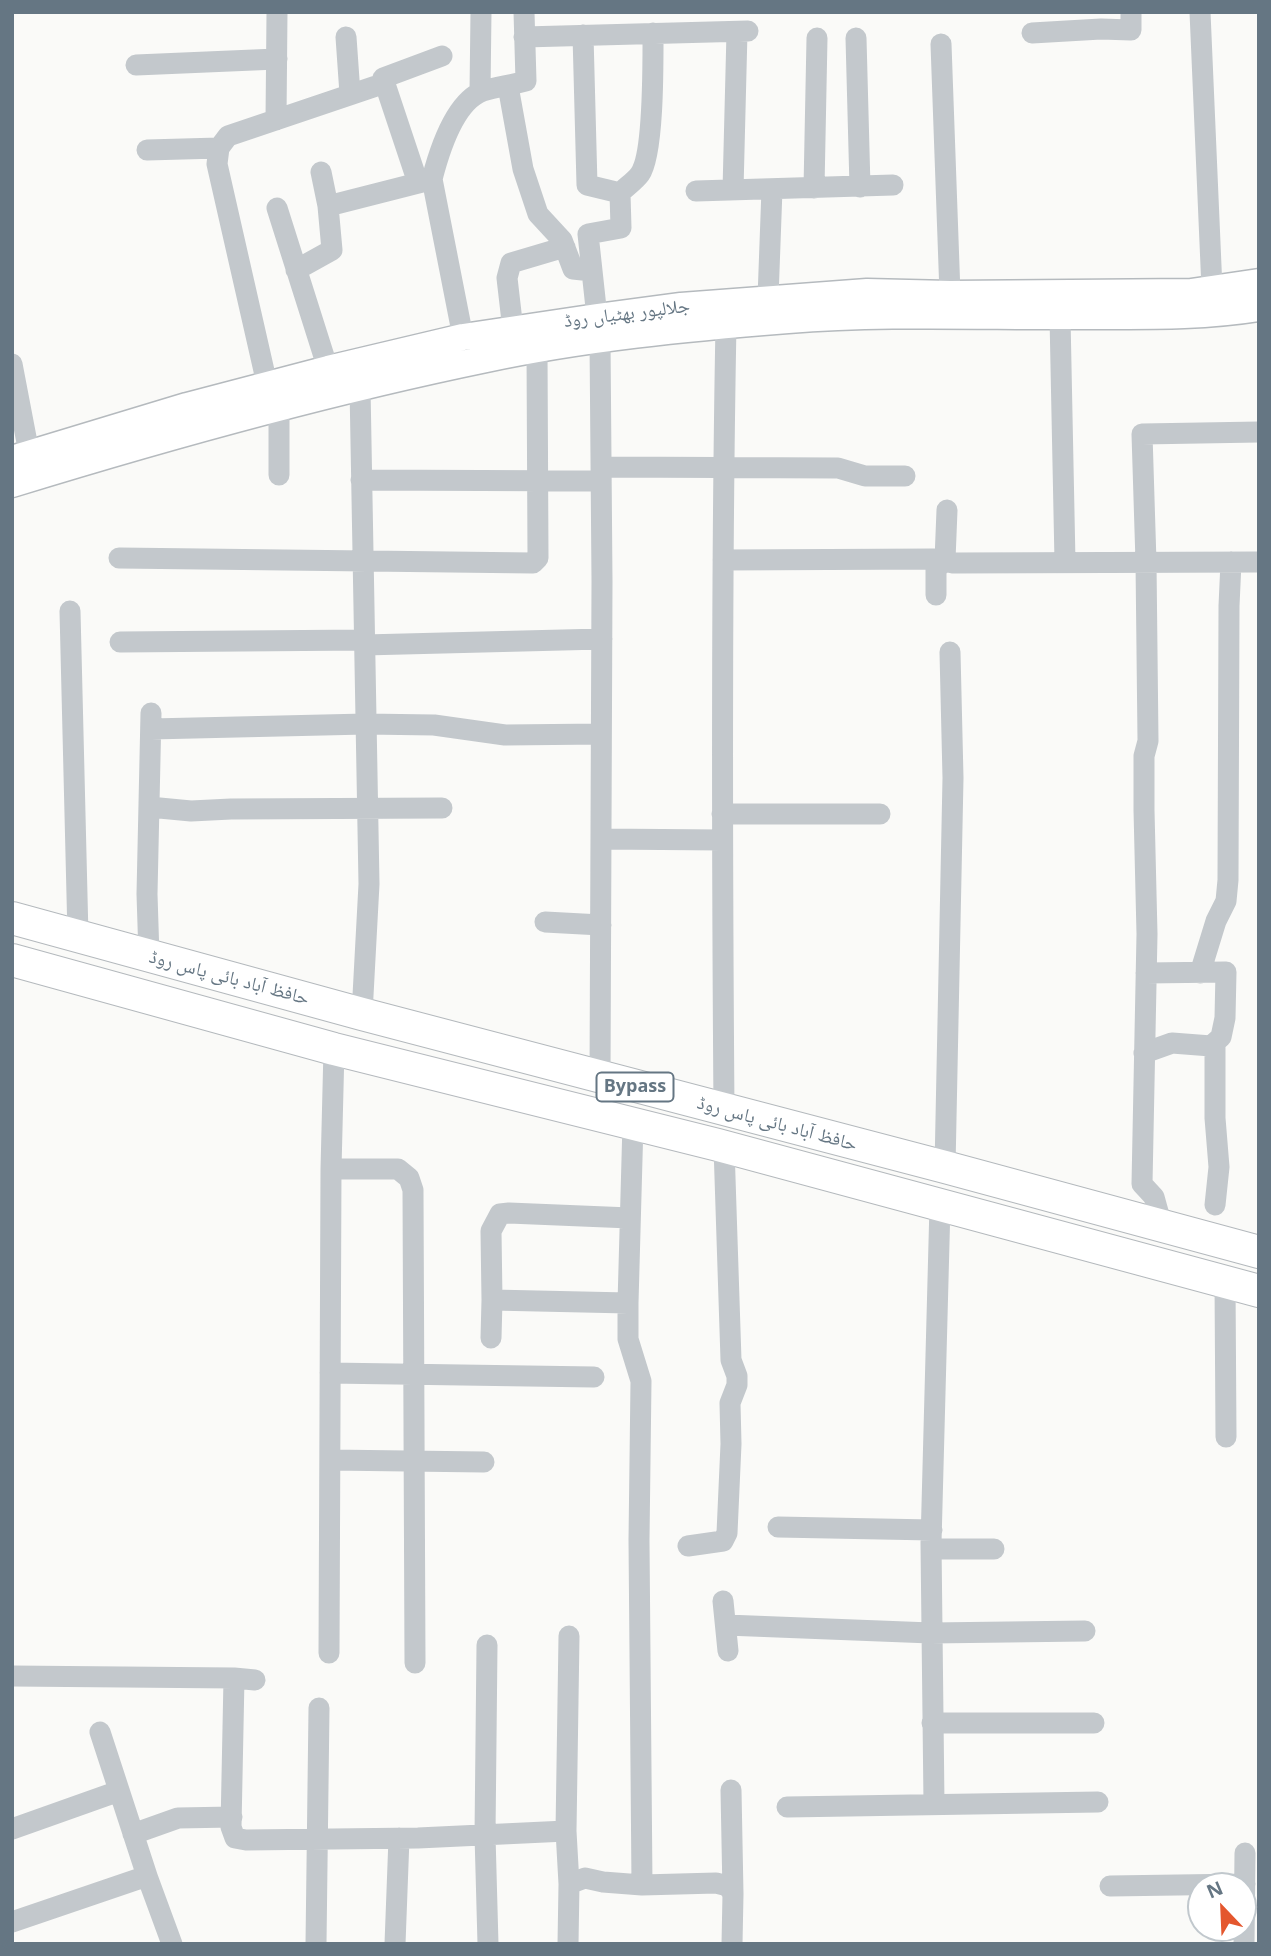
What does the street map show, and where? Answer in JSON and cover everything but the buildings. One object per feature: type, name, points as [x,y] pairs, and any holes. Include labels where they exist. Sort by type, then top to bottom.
[{"type":"highway","name":"حافظ آباد بائی پاس روڈ","points":[[12,918],[362,1014],[1259,1252]]},
{"type":"highway","name":"حافظ آباد بائی پاس روڈ","points":[[12,960],[334,1049],[724,1147],[1259,1291]]},
{"type":"main road","name":"جلالپور بھٹیاں روڈ","points":[[12,484],[129,448],[360,387],[487,358],[537,350],[598,328],[681,306],[867,292],[1191,292],[1259,282]]},
{"type":"main road","name":"جلالپور بھٹیاں روڈ","points":[[21,456],[267,384],[463,337],[513,330],[726,325],[873,316],[1188,316],[1259,308]]},
{"type":"street","points":[[276,120],[277,12]]},
{"type":"street","points":[[480,92],[481,12]]},
{"type":"street","points":[[328,206],[425,181],[463,107],[480,92],[526,82],[524,12]]},
{"type":"street","points":[[1032,33],[1059,22],[1101,29],[1131,30],[1131,12]]},
{"type":"street","points":[[1200,12],[1212,289]]},
{"type":"street","points":[[524,37],[743,31],[733,190]]},
{"type":"street","points":[[600,1077],[601,474],[598,328],[589,234],[621,228],[620,193],[641,173],[648,146],[653,95],[653,33]]},
{"type":"street","points":[[583,35],[587,185],[620,193]]},
{"type":"street","points":[[346,37],[350,94]]},
{"type":"street","points":[[814,188],[817,38]]},
{"type":"street","points":[[856,38],[860,187]]},
{"type":"street","points":[[941,44],[950,294]]},
{"type":"street","points":[[442,56],[383,78],[425,181],[463,337]]},
{"type":"street","points":[[136,65],[277,59]]},
{"type":"street","points":[[267,384],[217,164],[219,148],[228,136],[385,83]]},
{"type":"street","points":[[508,86],[523,169],[538,214],[562,240],[573,269],[592,271]]},
{"type":"street","points":[[147,150],[219,148]]},
{"type":"street","points":[[296,270],[332,250],[328,206],[321,172]]},
{"type":"street","points":[[696,191],[893,184]]},
{"type":"street","points":[[768,298],[772,189]]},
{"type":"street","points":[[277,208],[328,369]]},
{"type":"street","points":[[513,330],[507,278],[511,263],[565,247]]},
{"type":"street","points":[[1060,317],[1065,562]]},
{"type":"street","points":[[724,1110],[722,814],[726,325]]},
{"type":"street","points":[[119,558],[533,563],[538,558],[537,350]]},
{"type":"street","points":[[12,364],[21,456]]},
{"type":"street","points":[[360,387],[369,884],[362,1014]]},
{"type":"street","points":[[279,408],[279,475]]},
{"type":"street","points":[[1162,1226],[1154,1197],[1142,1184],[1147,934],[1143,810],[1144,756],[1147,741],[1142,434],[1259,432]]},
{"type":"street","points":[[361,480],[537,480],[723,468],[838,468],[864,476],[905,476]]},
{"type":"street","points":[[936,595],[936,569],[945,561],[947,509]]},
{"type":"street","points":[[723,560],[934,559],[953,563],[1259,562]]},
{"type":"street","points":[[1200,974],[1216,921],[1226,901],[1228,880],[1231,562]]},
{"type":"street","points":[[70,611],[78,936]]},
{"type":"street","points":[[120,642],[602,639]]},
{"type":"street","points":[[944,1167],[953,778],[950,652]]},
{"type":"street","points":[[149,956],[147,894],[151,721],[434,725],[505,735],[601,734]]},
{"type":"street","points":[[149,807],[191,811],[442,808]]},
{"type":"street","points":[[722,814],[880,814]]},
{"type":"street","points":[[601,839],[722,840]]},
{"type":"street","points":[[545,922],[601,925]]},
{"type":"street","points":[[1144,1053],[1172,1043],[1211,1046],[1221,1037],[1225,1018],[1226,972],[1146,973]]},
{"type":"street","points":[[1215,1042],[1215,1118],[1219,1167],[1215,1205]]},
{"type":"street","points":[[329,1653],[334,1049]]},
{"type":"street","points":[[633,1124],[628,1339],[641,1381],[639,1540],[642,1885]]},
{"type":"street","points":[[688,1546],[723,1541],[727,1532],[730,1403],[737,1385],[737,1376],[730,1360],[724,1147]]},
{"type":"street","points":[[331,1169],[398,1169],[409,1178],[413,1190],[415,1663]]},
{"type":"street","points":[[934,1804],[931,1539],[940,1205]]},
{"type":"street","points":[[491,1338],[491,1231],[500,1214],[630,1218]]},
{"type":"street","points":[[1225,1282],[1226,1437]]},
{"type":"street","points":[[492,1300],[628,1303]]},
{"type":"street","points":[[330,1373],[594,1377]]},
{"type":"street","points":[[330,1460],[484,1462]]},
{"type":"street","points":[[778,1527],[931,1539],[994,1549]]},
{"type":"street","points":[[723,1601],[728,1651]]},
{"type":"street","points":[[726,1625],[932,1633],[1084,1631]]},
{"type":"street","points":[[568,1944],[566,1831],[569,1636]]},
{"type":"street","points":[[487,1645],[485,1835],[488,1944]]},
{"type":"street","points":[[12,1676],[255,1680]]},
{"type":"street","points":[[234,1678],[231,1827],[235,1838],[399,1838],[566,1831]]},
{"type":"street","points":[[316,1944],[319,1708]]},
{"type":"street","points":[[932,1723],[1094,1723]]},
{"type":"street","points":[[100,1732],[172,1944]]},
{"type":"street","points":[[731,1790],[732,1944]]},
{"type":"street","points":[[12,1829],[119,1791]]},
{"type":"street","points":[[787,1807],[1098,1802]]},
{"type":"street","points":[[133,1834],[178,1818],[232,1817]]},
{"type":"street","points":[[395,1944],[399,1838]]},
{"type":"street","points":[[1245,1853],[1245,1872]]},
{"type":"street","points":[[12,1922],[147,1876]]},
{"type":"street","points":[[569,1884],[585,1878],[642,1885],[716,1883],[728,1886],[733,1894]]},
{"type":"street","points":[[1110,1886],[1187,1885]]}]
